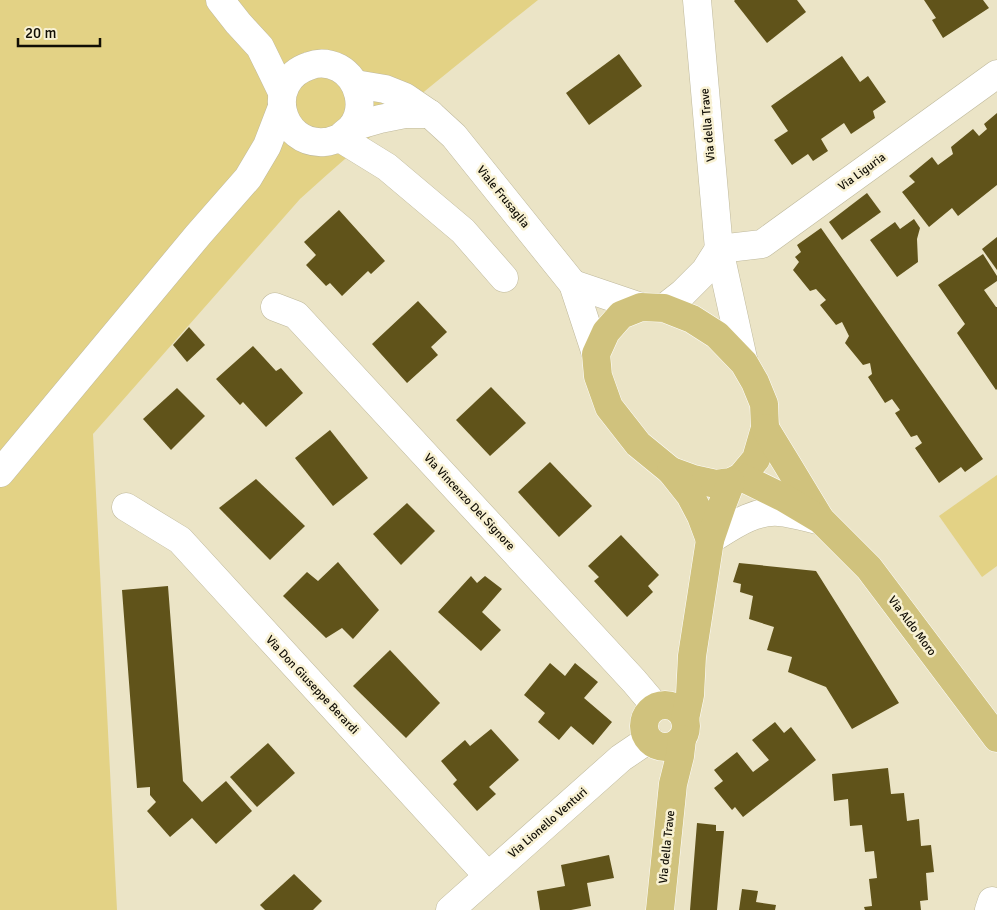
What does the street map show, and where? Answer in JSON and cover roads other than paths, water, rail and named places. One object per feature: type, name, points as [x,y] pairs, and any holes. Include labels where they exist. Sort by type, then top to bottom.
[{"type":"main road","points":[[596,354],[606,332],[621,315],[652,308]]},
{"type":"main road","name":"Via della Trave","points":[[652,308],[692,318],[717,335],[744,363],[755,382],[764,404],[765,428],[756,459],[736,480],[722,505],[710,540],[692,656],[690,695],[671,717]]},
{"type":"main road","name":"Via della Trave","points":[[596,354],[598,376],[609,407],[638,444],[671,471],[690,496],[701,516],[710,540]]},
{"type":"main road","name":"Via Aldo Moro","points":[[765,428],[821,520],[869,568],[997,738]]},
{"type":"main road","name":"Via della Trave","points":[[671,471],[693,479],[716,484],[736,480]]},
{"type":"main road","name":"Via Aldo Moro","points":[[736,480],[784,498],[821,520]]},
{"type":"main road","name":"Via della Trave","points":[[671,717],[648,713],[644,721],[645,731],[664,759],[673,784]]},
{"type":"main road","points":[[652,742],[664,746],[674,745],[671,717]]},
{"type":"main road","name":"Via della Trave","points":[[660,910],[673,784],[680,756],[671,717]]},
{"type":"street","points":[[220,0],[260,47],[282,100],[286,122],[296,134],[310,141],[325,142],[380,118],[405,114],[430,114]]},
{"type":"street","name":"Via della Trave","points":[[698,0],[719,249],[744,363]]},
{"type":"street","points":[[260,47],[284,56],[332,65],[345,72],[355,84],[360,98],[359,114],[346,132]]},
{"type":"street","points":[[0,474],[198,235],[248,178],[267,146],[290,78],[302,68],[316,63]]},
{"type":"street","name":"Via Liguria","points":[[719,249],[762,244],[997,74]]},
{"type":"street","name":"Viale Frusaglia","points":[[355,84],[385,89],[406,97],[430,114],[454,136],[573,284],[596,354]]},
{"type":"street","points":[[346,132],[462,231],[504,278]]},
{"type":"street","points":[[248,178],[279,155],[310,141]]},
{"type":"street","points":[[573,284],[652,308],[683,293],[705,271],[719,249]]},
{"type":"street","name":"Via Vincenzo Del Signore","points":[[275,306],[296,315],[627,674],[671,717]]},
{"type":"street","name":"Via Don Giuseppe Berardi","points":[[126,507],[180,540],[488,876]]},
{"type":"street","points":[[710,540],[756,514],[778,512],[821,520]]},
{"type":"street","name":"Via Lionello Venturi","points":[[450,910],[621,758],[652,742]]}]
